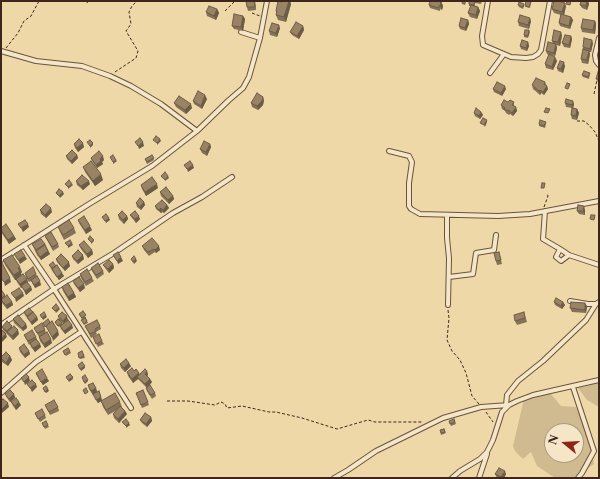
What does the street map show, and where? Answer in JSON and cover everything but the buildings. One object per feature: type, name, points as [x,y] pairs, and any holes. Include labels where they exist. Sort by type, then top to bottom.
[{"type":"street","points":[[1,260],[152,166],[197,131],[245,86],[260,38],[267,1]]},
{"type":"street","points":[[488,1],[482,42],[483,45],[512,57],[526,58],[533,57],[541,50],[550,1]]},
{"type":"street","points":[[241,32],[260,38]]},
{"type":"street","points":[[599,38],[595,55],[596,62],[599,64]]},
{"type":"street","points":[[2,51],[40,62],[82,66],[110,76],[131,86],[161,104],[197,131]]},
{"type":"street","points":[[490,73],[504,54]]},
{"type":"street","points":[[389,151],[409,156],[412,162],[408,206],[420,214],[447,216],[498,216],[530,214],[599,201]]},
{"type":"street","points":[[1,325],[54,289],[114,253],[173,213],[232,176]]},
{"type":"street","points":[[545,211],[543,238],[570,255],[599,265]]},
{"type":"street","points":[[447,216],[449,277],[448,305]]},
{"type":"street","points":[[449,277],[473,274],[476,254],[494,250],[496,235]]},
{"type":"street","points":[[24,245],[130,408]]},
{"type":"street","points":[[560,249],[556,257],[561,261],[570,255]]},
{"type":"street","points":[[570,301],[598,303]]},
{"type":"street","points":[[479,478],[494,440],[502,412],[507,405],[507,395],[518,381],[543,361],[586,320],[598,303]]},
{"type":"street","points":[[1,393],[36,362],[81,332]]},
{"type":"street","points":[[334,478],[376,451],[444,418],[481,407],[507,405],[533,395],[599,380]]},
{"type":"street","points":[[573,387],[594,451],[578,478]]},
{"type":"street","points":[[452,478],[488,452]]},
{"type":"path","points":[[2,51],[18,33],[24,21],[31,16],[39,1]]},
{"type":"path","points":[[110,76],[136,58],[138,51],[126,31],[132,24],[129,12],[137,1]]},
{"type":"path","points":[[224,11],[235,1]]},
{"type":"path","points":[[252,13],[264,18]]},
{"type":"path","points":[[594,94],[597,77]]},
{"type":"path","points":[[577,121],[584,121],[589,125],[595,132],[599,141]]},
{"type":"path","points":[[545,211],[544,205],[548,196],[547,193]]},
{"type":"path","points":[[448,305],[449,318],[447,340],[452,351],[460,360],[466,373],[472,396],[487,412],[494,424],[498,427]]},
{"type":"path","points":[[167,401],[188,401],[214,405],[221,402],[225,404],[227,408],[242,406],[269,412],[276,412],[295,416],[337,429],[368,420],[375,422],[423,422]]},
{"type":"shaded area","points":[[599,383],[599,407],[587,400],[578,388]]},
{"type":"shaded area","points":[[550,393],[561,406],[576,407],[583,423],[544,423],[544,463],[584,463],[584,424],[590,437],[594,464],[574,478],[555,478],[537,466],[531,452],[523,459],[515,451],[513,446],[524,399]]}]
